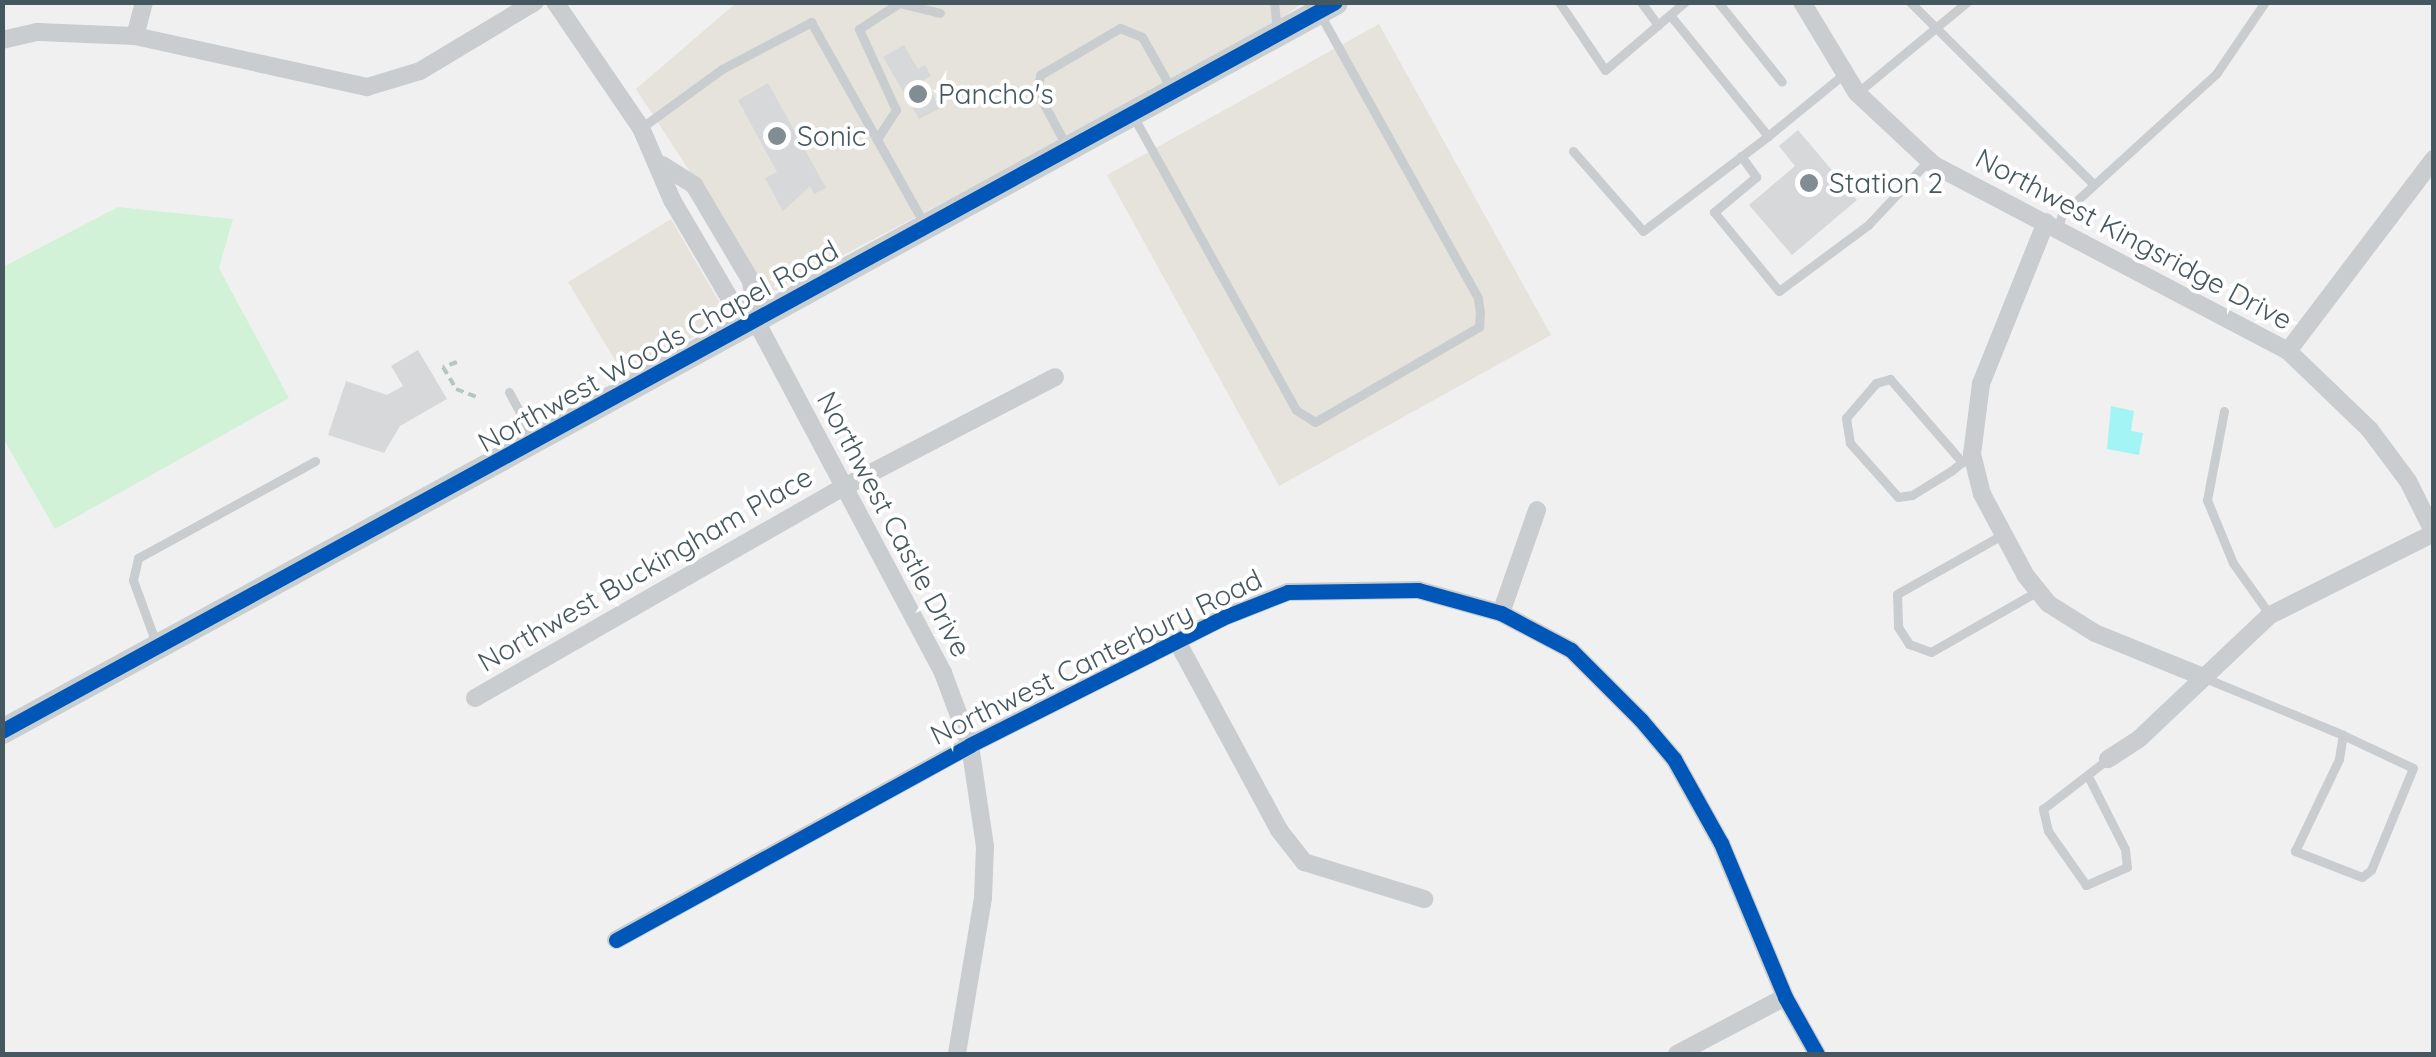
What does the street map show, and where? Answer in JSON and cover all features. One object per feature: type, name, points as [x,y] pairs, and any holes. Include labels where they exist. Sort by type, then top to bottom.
[{"type":"main road","name":"Northwest Woods Chapel Road","points":[[2,731],[1327,7]]},
{"type":"street","points":[[135,36],[144,2]]},
{"type":"street","points":[[2,40],[38,32],[135,36],[367,87],[420,71],[534,2]]},
{"type":"street","points":[[555,2],[662,165],[672,200],[730,299],[756,321]]},
{"type":"street","name":"Northwest Kingsridge Drive","points":[[1802,2],[1857,93],[1928,160],[2288,352],[2370,430],[2408,480],[2434,533]]},
{"type":"street","points":[[2288,352],[2434,159]]},
{"type":"street","points":[[662,165],[694,185],[751,281],[756,321]]},
{"type":"street","points":[[2052,225],[1981,384],[1967,458],[2002,535],[2038,591],[2095,633],[2202,677]]},
{"type":"street","name":"Northwest Castle Drive","points":[[756,321],[944,674],[970,744],[982,802],[983,898],[957,1054]]},
{"type":"street","name":"Northwest Buckingham Place","points":[[476,698],[842,488],[1055,377]]},
{"type":"street","points":[[1500,613],[1537,510]]},
{"type":"street","points":[[2108,759],[2139,739],[2270,615],[2434,533]]},
{"type":"street","name":"Northwest Canterbury Road","points":[[616,940],[970,744],[1288,592],[1324,587],[1418,590],[1500,613],[1571,650],[1674,760],[1736,876],[1785,997],[1817,1054]]},
{"type":"street","points":[[1178,643],[1279,830],[1304,862],[1424,899]]},
{"type":"street","points":[[1677,1054],[1785,997]]},
{"type":"lane","points":[[1274,2],[1278,34]]},
{"type":"lane","points":[[1559,2],[1605,70],[1685,2]]},
{"type":"lane","points":[[1641,2],[1658,26]]},
{"type":"lane","points":[[1718,2],[1782,82]]},
{"type":"lane","points":[[1910,2],[2093,184]]},
{"type":"lane","points":[[1857,93],[1968,2]]},
{"type":"lane","points":[[2052,225],[2216,74],[2265,2]]},
{"type":"lane","points":[[877,139],[896,110],[859,28],[899,3],[940,12]]},
{"type":"lane","points":[[1132,114],[1296,410],[1316,422],[1479,327],[1480,313],[1478,298],[1327,7]]},
{"type":"lane","points":[[1670,15],[1768,136]]},
{"type":"lane","points":[[640,128],[722,70],[811,22],[926,228]]},
{"type":"lane","points":[[1068,150],[1036,84],[1047,68],[1120,28],[1135,31],[1173,92]]},
{"type":"lane","points":[[1573,151],[1643,231],[1844,74]]},
{"type":"lane","points":[[1740,156],[1756,177],[1714,212],[1779,291],[1868,225],[1928,160]]},
{"type":"lane","points":[[1890,379],[1967,458],[1898,497],[1850,443],[1846,418],[1876,383],[1890,379]]},
{"type":"lane","points":[[509,392],[535,441]]},
{"type":"lane","points":[[2224,410],[2207,500],[2233,563],[2270,615]]},
{"type":"lane","points":[[157,646],[134,580],[138,558],[314,461]]},
{"type":"lane","points":[[2002,535],[1897,594],[1898,626],[1909,644],[1931,652],[2038,591]]},
{"type":"lane","points":[[2202,677],[2343,735],[2413,768],[2372,870],[2362,877],[2295,851],[2339,759],[2343,735]]},
{"type":"lane","points":[[2090,780],[2125,850],[2126,866],[2086,885],[2048,832],[2044,809],[2090,780],[2108,759]]},
{"type":"path","points":[[457,362],[444,367],[456,388],[476,396]]},
{"type":"shaded area","points":[[736,3],[1302,3],[1256,38],[775,291],[762,282],[636,89]]},
{"type":"shaded area","points":[[1379,24],[1551,335],[1279,486],[1107,175]]},
{"type":"shaded area","points":[[671,219],[728,317],[625,377],[568,282]]},
{"type":"green space","points":[[118,207],[233,219],[219,268],[289,398],[55,529],[3,438],[3,267]]},
{"type":"water","points":[[2111,406],[2134,411],[2131,431],[2143,433],[2139,455],[2107,449]]},
{"type":"building","name":"Pancho's","points":[[904,45],[918,69],[925,65],[931,76],[924,80],[940,108],[919,119],[883,57]]},
{"type":"building","name":"Sonic","points":[[768,83],[826,188],[814,194],[810,186],[783,211],[765,178],[777,172],[738,100]]},
{"type":"building","name":"Station 2","points":[[1798,130],[1857,200],[1792,255],[1749,205],[1795,166],[1779,146]]},
{"type":"building","points":[[418,350],[447,399],[400,426],[384,453],[328,435],[346,381],[387,395],[403,386],[391,366]]},
{"type":"cycle path","points":[[2,731],[1335,2]]},
{"type":"cycle path","points":[[616,940],[970,745],[1222,618],[1288,592],[1418,590],[1501,613],[1571,650],[1641,720],[1674,759],[1721,843],[1785,997],[1817,1054]]},
{"type":"place","name":"Pancho's","points":[[918,94]]},
{"type":"place","name":"Sonic","points":[[777,136]]},
{"type":"place","name":"Station 2","points":[[1809,183]]}]
